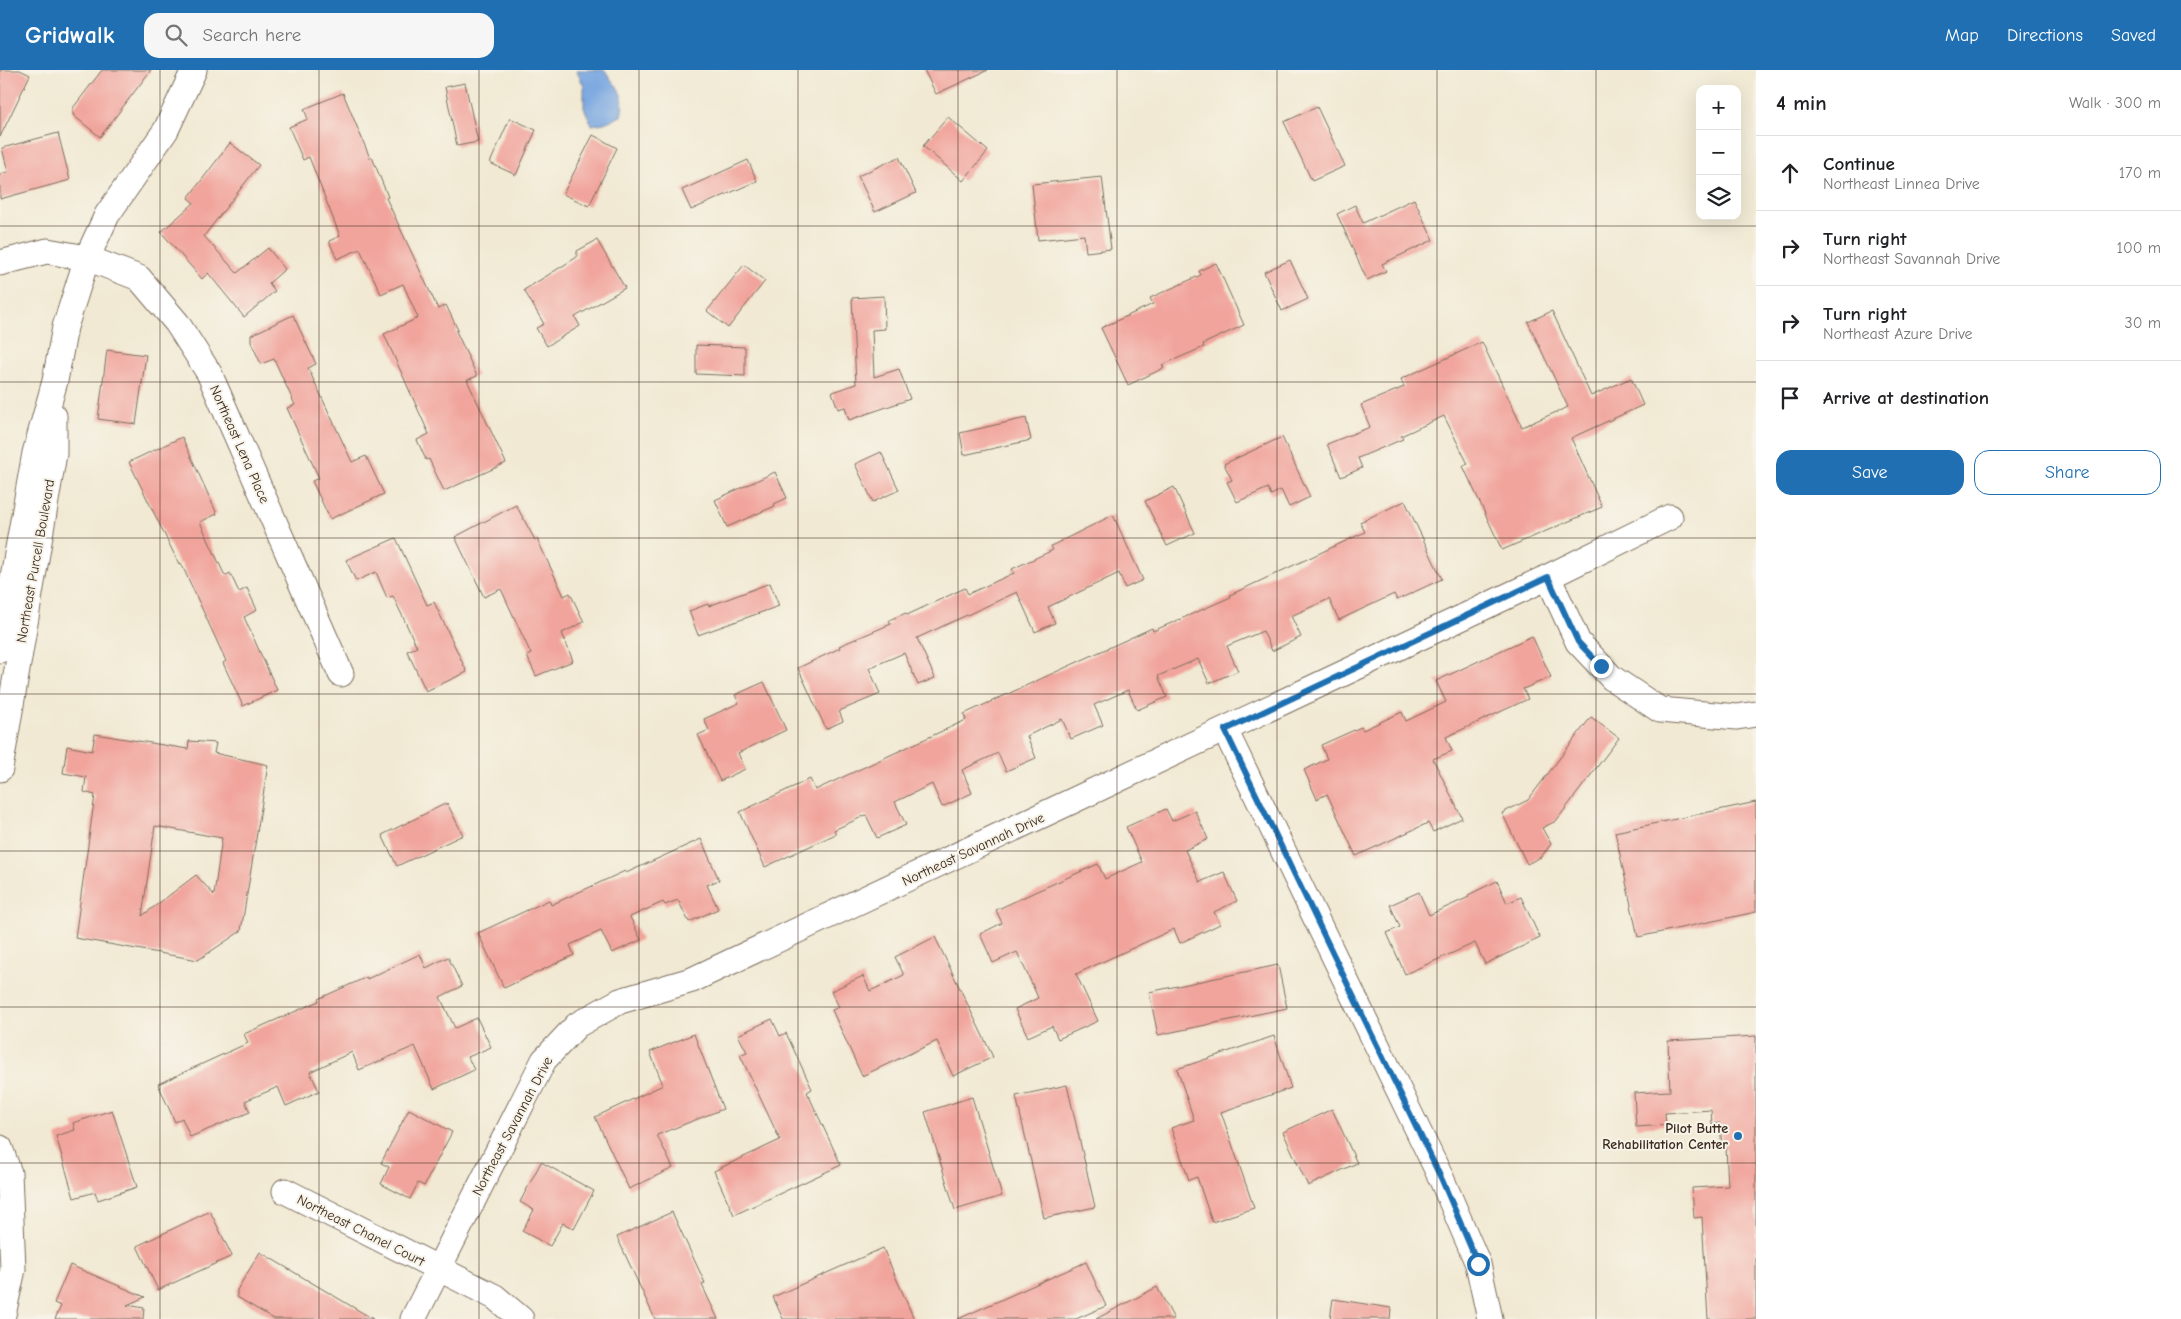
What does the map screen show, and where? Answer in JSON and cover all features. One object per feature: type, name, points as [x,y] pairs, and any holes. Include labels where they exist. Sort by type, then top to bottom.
[{"type":"street","name":"Northeast Purcell Boulevard","points":[[0,650],[35,453],[55,382],[65,327],[87,258],[107,215],[166,130],[194,70]]},
{"type":"street","name":"Northeast Lena Place","points":[[0,263],[47,252],[87,258],[139,278],[177,322],[209,373],[342,674]]},
{"type":"street","name":"Northeast Purcell Boulevard","points":[[0,769],[54,454],[55,382]]},
{"type":"street","name":"Northeast Savannah Drive","points":[[413,1319],[544,1060],[577,1025],[620,1001],[692,980],[1225,730],[1670,517]]},
{"type":"street","points":[[1548,577],[1578,642],[1612,678],[1660,710],[1737,717],[1756,714]]},
{"type":"street","points":[[1225,730],[1442,1180],[1478,1264],[1490,1319]]},
{"type":"street","points":[[0,1148],[9,1173],[13,1269],[2,1319]]},
{"type":"street","name":"Northeast Chanel Court","points":[[285,1191],[495,1297],[521,1319]]},
{"type":"street","points":[[0,1194],[11,1221]]},
{"type":"water","points":[[576,70],[605,70],[619,91],[623,101],[621,116],[604,123],[592,125],[584,108],[584,86]]},
{"type":"building","points":[[0,70],[20,70],[30,75],[0,137]]},
{"type":"building","points":[[102,70],[151,70],[100,137],[73,115],[73,108]]},
{"type":"building","points":[[924,70],[988,70],[936,94]]},
{"type":"building","points":[[465,83],[478,142],[457,146],[445,87]]},
{"type":"building","points":[[343,93],[370,158],[372,157],[388,197],[386,198],[438,309],[446,305],[458,330],[456,331],[477,376],[467,380],[506,463],[444,491],[429,459],[426,460],[417,440],[429,434],[384,334],[418,318],[403,284],[381,294],[360,249],[337,259],[329,241],[340,236],[309,157],[303,160],[289,127],[308,119],[304,109]]},
{"type":"building","points":[[1317,107],[1345,166],[1312,181],[1284,122]]},
{"type":"building","points":[[948,117],[988,151],[963,181],[923,146]]},
{"type":"building","points":[[510,118],[536,130],[516,175],[490,163]]},
{"type":"building","points":[[58,133],[70,180],[0,199],[0,174],[8,172],[2,148]]},
{"type":"building","points":[[593,135],[617,148],[589,206],[563,194]]},
{"type":"building","points":[[230,143],[259,165],[204,236],[237,273],[268,248],[285,269],[269,283],[275,291],[244,317],[208,273],[202,279],[161,232],[194,203],[188,198]]},
{"type":"building","points":[[899,157],[916,193],[875,212],[858,176]]},
{"type":"building","points":[[748,160],[757,181],[691,210],[682,190]]},
{"type":"building","points":[[1102,177],[1111,249],[1086,252],[1084,235],[1038,240],[1032,184]]},
{"type":"building","points":[[1414,199],[1433,240],[1382,264],[1386,271],[1367,280],[1337,214],[1355,205],[1363,223]]},
{"type":"building","points":[[597,240],[625,288],[575,317],[580,326],[547,346],[536,328],[544,324],[524,290],[577,257],[577,251]]},
{"type":"building","points":[[1290,260],[1308,299],[1282,311],[1264,272]]},
{"type":"building","points":[[1216,263],[1244,325],[1203,344],[1204,347],[1162,365],[1164,368],[1128,385],[1101,328],[1153,304],[1150,298],[1201,275],[1199,271]]},
{"type":"building","points":[[744,265],[765,281],[728,328],[707,311]]},
{"type":"building","points":[[884,296],[885,329],[872,330],[874,377],[899,369],[910,399],[849,420],[845,407],[838,409],[832,392],[856,384],[852,298]]},
{"type":"building","points":[[1552,311],[1591,396],[1631,378],[1643,405],[1571,438],[1602,507],[1502,550],[1463,466],[1468,464],[1444,416],[1401,436],[1403,439],[1358,458],[1362,468],[1341,477],[1327,444],[1370,427],[1361,405],[1404,387],[1401,379],[1482,342],[1522,427],[1568,407],[1528,322]]},
{"type":"building","points":[[293,315],[316,364],[308,368],[352,462],[366,456],[384,494],[330,519],[312,481],[319,478],[287,408],[295,405],[274,359],[261,364],[251,342],[251,335]]},
{"type":"building","points":[[696,345],[745,347],[745,376],[696,374]]},
{"type":"building","points":[[107,350],[146,355],[136,424],[98,419]]},
{"type":"building","points":[[1026,418],[1031,440],[964,455],[960,433]]},
{"type":"building","points":[[182,437],[217,514],[200,522],[225,576],[230,573],[239,592],[247,588],[257,610],[244,617],[277,690],[243,706],[223,663],[226,661],[181,563],[179,564],[129,462]]},
{"type":"building","points":[[1282,437],[1310,497],[1289,507],[1281,490],[1271,495],[1268,488],[1237,502],[1227,482],[1232,480],[1224,464]]},
{"type":"building","points":[[881,452],[899,490],[873,502],[855,464]]},
{"type":"building","points":[[775,472],[787,498],[774,504],[775,506],[727,527],[715,500]]},
{"type":"building","points":[[1174,487],[1195,533],[1167,546],[1145,501]]},
{"type":"building","points":[[1405,501],[1442,579],[1397,600],[1394,594],[1339,620],[1329,599],[1291,616],[1301,637],[1272,651],[1263,631],[1227,646],[1238,671],[1209,683],[1198,659],[1158,676],[1167,697],[1137,710],[1128,690],[1094,705],[1103,725],[1071,739],[1062,719],[1027,736],[1036,758],[1006,771],[998,753],[962,770],[972,793],[942,807],[932,784],[895,802],[906,825],[877,838],[866,815],[834,830],[836,834],[765,867],[740,812],[810,779],[815,790],[966,720],[964,714],[1152,628],[1153,631],[1231,597],[1230,595],[1365,532],[1360,522]]},
{"type":"building","points":[[516,505],[535,540],[537,539],[564,596],[570,593],[584,622],[562,633],[573,661],[536,676],[527,656],[531,654],[501,589],[484,597],[455,537]]},
{"type":"building","points":[[1113,515],[1143,580],[1125,588],[1119,573],[1048,607],[1055,623],[1035,632],[1017,592],[917,638],[935,678],[918,685],[904,653],[869,668],[880,694],[839,711],[843,721],[826,729],[798,668],[840,648],[839,646],[891,624],[889,620],[906,613],[907,615],[965,588],[968,594],[1014,573],[1012,569],[1053,550],[1051,546]]},
{"type":"building","points":[[396,538],[427,605],[434,602],[467,672],[426,691],[407,651],[417,647],[393,596],[387,598],[376,572],[356,581],[346,560]]},
{"type":"building","points":[[770,583],[779,606],[698,635],[689,611],[708,604],[709,606]]},
{"type":"building","points":[[1532,636],[1551,677],[1523,689],[1528,699],[1446,737],[1452,751],[1433,759],[1462,818],[1433,832],[1428,823],[1356,856],[1327,794],[1317,799],[1304,770],[1327,759],[1321,745],[1361,727],[1363,730],[1402,712],[1406,721],[1446,702],[1436,681]]},
{"type":"building","points":[[764,682],[786,730],[738,753],[745,769],[720,781],[698,735],[709,730],[704,719],[739,703],[735,695]]},
{"type":"building","points":[[1591,717],[1619,738],[1556,821],[1542,828],[1551,844],[1541,857],[1527,864],[1502,813],[1528,800]]},
{"type":"building","points":[[95,734],[188,749],[189,741],[216,743],[214,753],[268,765],[241,931],[198,960],[75,938],[95,795],[84,792],[86,777],[63,773],[67,746],[92,751]],"holes":[[[155,826],[222,838],[214,895],[196,875],[142,916]]]},
{"type":"building","points":[[1756,802],[1756,912],[1638,937],[1615,832]]},
{"type":"building","points":[[447,803],[463,835],[397,866],[382,835]]},
{"type":"building","points":[[1166,809],[1172,821],[1195,811],[1208,839],[1185,850],[1200,882],[1224,872],[1237,901],[1214,912],[1220,924],[1180,943],[1174,929],[1076,974],[1098,1021],[1058,1039],[1052,1026],[1028,1037],[1015,1009],[1038,998],[1032,984],[1017,952],[993,963],[980,934],[1002,923],[996,910],[1037,891],[1098,864],[1105,879],[1142,862],[1126,827]]},
{"type":"building","points":[[701,839],[719,880],[707,885],[718,909],[689,922],[678,900],[665,905],[663,902],[630,917],[641,940],[612,953],[601,931],[570,945],[574,955],[504,988],[478,933],[549,900],[551,905]]},
{"type":"building","points":[[1497,881],[1507,903],[1521,897],[1540,938],[1485,964],[1475,943],[1405,974],[1387,933],[1400,927],[1390,905],[1419,892],[1429,915],[1469,897],[1468,895]]},
{"type":"building","points":[[935,937],[993,1057],[953,1076],[937,1041],[862,1076],[832,1010],[839,1007],[831,991],[863,976],[870,991],[904,975],[895,957]]},
{"type":"building","points":[[420,954],[426,968],[448,957],[462,986],[440,997],[455,1028],[477,1018],[491,1047],[468,1057],[474,1070],[434,1089],[415,1046],[359,1070],[352,1052],[310,1072],[319,1091],[286,1106],[278,1087],[245,1101],[250,1112],[190,1137],[182,1118],[175,1122],[158,1084],[248,1043],[244,1034]]},
{"type":"building","points":[[1278,965],[1287,1008],[1158,1035],[1149,992]]},
{"type":"building","points":[[772,1019],[780,1036],[786,1033],[812,1089],[807,1092],[841,1165],[734,1215],[714,1171],[780,1140],[740,1055],[747,1052],[738,1035]]},
{"type":"building","points":[[694,1034],[723,1109],[657,1135],[673,1168],[629,1189],[595,1117],[663,1085],[650,1052]]},
{"type":"building","points":[[1274,1036],[1291,1088],[1221,1112],[1254,1208],[1212,1222],[1197,1177],[1189,1180],[1171,1128],[1194,1120],[1177,1069]]},
{"type":"building","points":[[1756,1036],[1756,1319],[1708,1319],[1702,1217],[1694,1218],[1692,1188],[1728,1186],[1726,1148],[1722,1149],[1720,1123],[1712,1124],[1711,1110],[1665,1113],[1666,1125],[1636,1127],[1634,1093],[1670,1091],[1668,1041]]},
{"type":"building","points":[[1067,1085],[1095,1207],[1044,1218],[1016,1096]]},
{"type":"building","points":[[972,1097],[1002,1196],[955,1210],[925,1112]]},
{"type":"building","points":[[409,1109],[452,1132],[424,1186],[418,1183],[410,1199],[381,1184],[389,1167],[381,1163]]},
{"type":"building","points":[[1332,1109],[1357,1163],[1308,1186],[1283,1132]]},
{"type":"building","points":[[112,1110],[137,1187],[98,1200],[95,1192],[74,1198],[56,1136],[75,1130],[73,1123]]},
{"type":"building","points":[[541,1162],[594,1191],[574,1229],[563,1223],[550,1246],[522,1231],[534,1210],[520,1202]]},
{"type":"building","points":[[210,1211],[232,1256],[158,1290],[137,1246]]},
{"type":"building","points":[[672,1212],[705,1283],[702,1285],[718,1319],[655,1319],[617,1237]]},
{"type":"building","points":[[883,1248],[914,1319],[783,1319],[773,1297]]},
{"type":"building","points":[[260,1252],[373,1319],[274,1319],[237,1297],[237,1290]]},
{"type":"building","points":[[1086,1262],[1106,1306],[1076,1319],[958,1319]]},
{"type":"building","points":[[70,1265],[145,1297],[127,1305],[144,1308],[143,1319],[55,1319],[61,1306],[54,1303]]},
{"type":"building","points":[[1157,1287],[1174,1319],[1096,1319]]},
{"type":"building","points":[[1333,1299],[1391,1308],[1390,1319],[1330,1319]]},
{"type":"place","name":"Pilot Butte Rehabilitation Center","points":[[1738,1136]]},
{"type":"route","points":[[1478,1264],[1442,1180],[1225,730],[1487,604],[1548,577],[1578,642],[1601,666]]}]
